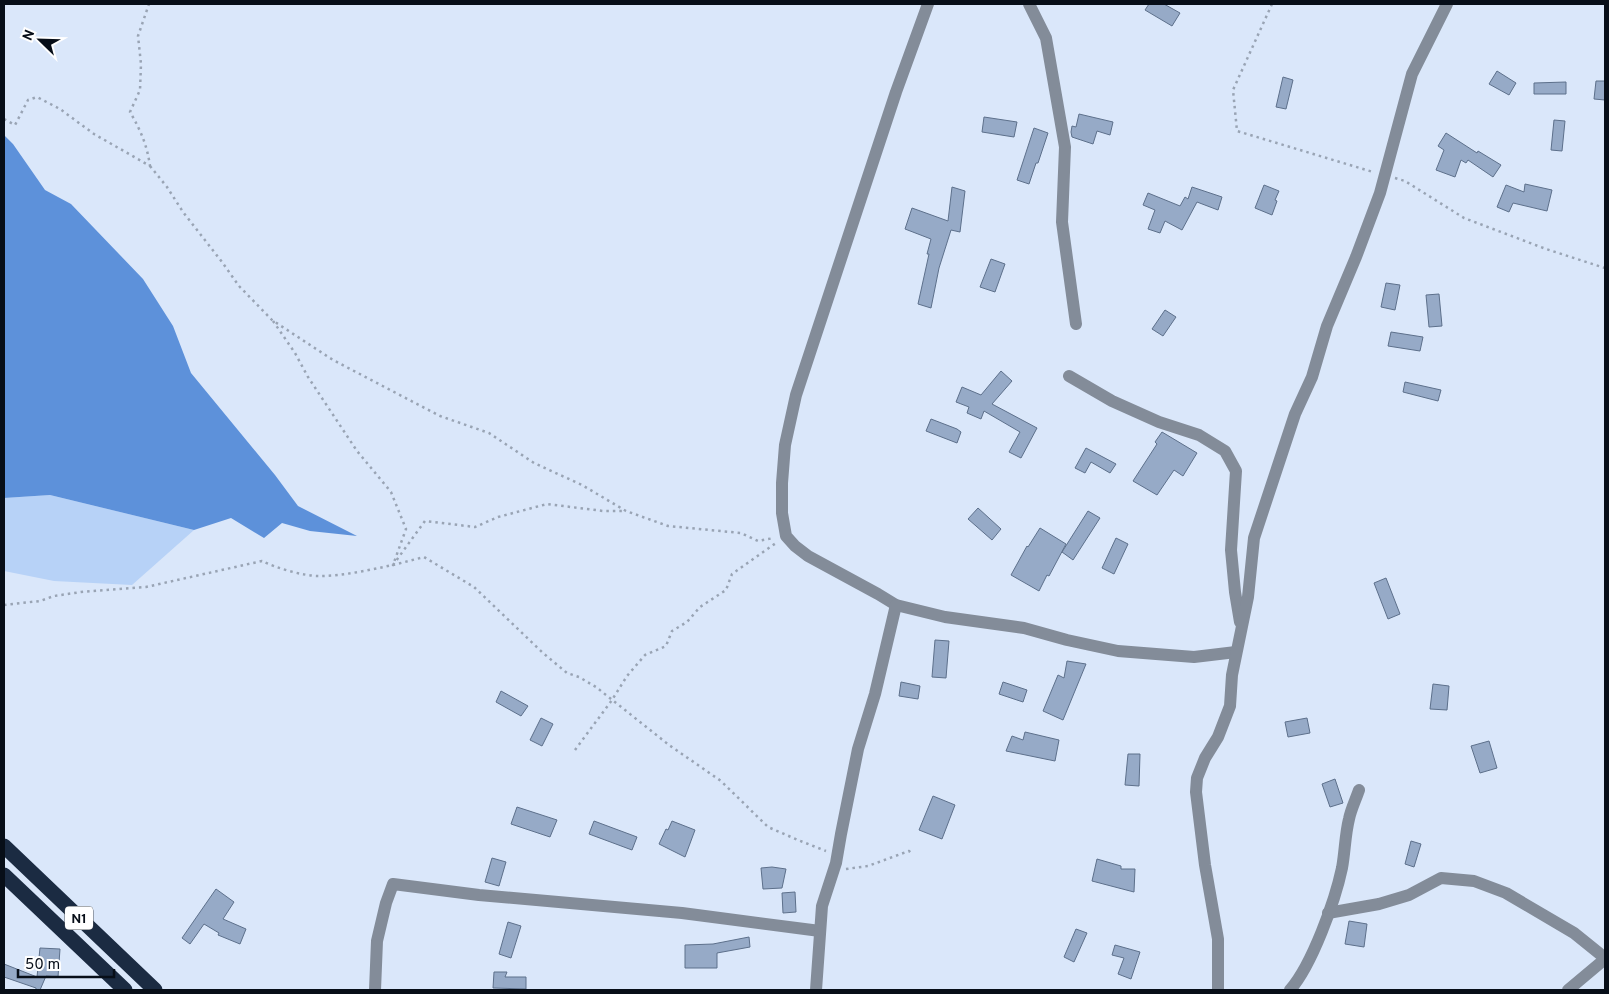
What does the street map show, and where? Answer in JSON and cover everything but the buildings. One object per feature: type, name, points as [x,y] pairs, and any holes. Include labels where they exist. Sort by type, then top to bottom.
[{"type":"highway","name":"N1","points":[[4,846],[155,990]]},
{"type":"highway","name":"N1","points":[[4,875],[125,990]]},
{"type":"street","points":[[928,4],[896,92],[796,395],[785,445],[782,483],[782,513],[786,536],[808,556],[896,605],[945,617],[1024,628],[1118,651],[1194,657],[1236,652]]},
{"type":"street","points":[[1029,4],[1046,38],[1065,147],[1062,222],[1076,324]]},
{"type":"street","points":[[1218,990],[1218,939],[1205,865],[1196,792],[1197,778],[1205,758],[1218,737],[1230,706],[1232,675],[1248,597],[1254,538],[1295,414],[1312,377],[1328,326],[1380,193],[1412,74],[1447,4]]},
{"type":"street","points":[[1069,376],[1112,401],[1159,422],[1199,435],[1225,451],[1236,471],[1231,550],[1241,627]]},
{"type":"street","points":[[816,990],[822,906],[836,862],[858,750],[875,694],[896,605]]},
{"type":"street","points":[[1290,990],[1297,982],[1310,957],[1328,913],[1342,868],[1349,816],[1360,790]]},
{"type":"street","points":[[1328,913],[1355,909],[1401,897],[1441,878],[1474,881],[1506,893],[1574,933],[1605,958],[1568,990]]},
{"type":"street","points":[[375,990],[377,940],[386,903],[393,884],[479,895],[682,913],[820,931]]},
{"type":"path","points":[[149,4],[138,36],[141,64],[140,90],[130,112],[148,149],[150,166]]},
{"type":"path","points":[[4,118],[15,125],[28,100],[37,97],[60,109],[94,134],[150,166],[239,286],[272,320],[296,353],[308,377],[357,451],[391,492],[406,529],[392,565]]},
{"type":"path","points":[[272,320],[333,360],[440,416],[489,433],[534,463],[582,485],[626,511],[668,526],[741,533],[758,541],[786,536]]},
{"type":"path","points":[[392,565],[425,521],[475,527],[498,517],[547,504],[603,511],[626,511]]},
{"type":"path","points":[[575,750],[612,700],[627,676],[645,655],[666,646],[672,631],[687,622],[700,607],[726,590],[732,574],[786,536]]},
{"type":"path","points":[[4,605],[40,601],[54,596],[81,592],[146,587],[262,561],[275,568],[318,576],[362,572],[424,557],[474,586],[561,668],[596,687],[668,745],[721,781],[768,827],[825,849],[840,870],[868,866],[909,851],[912,854]]},
{"type":"shaded area","points":[[50,495],[194,530],[132,585],[54,581],[4,571],[4,498]]},
{"type":"water","points":[[4,135],[13,144],[45,190],[71,204],[143,279],[173,326],[191,373],[275,475],[298,506],[357,536],[310,531],[282,523],[264,538],[231,518],[194,530],[50,495],[4,498]]}]
